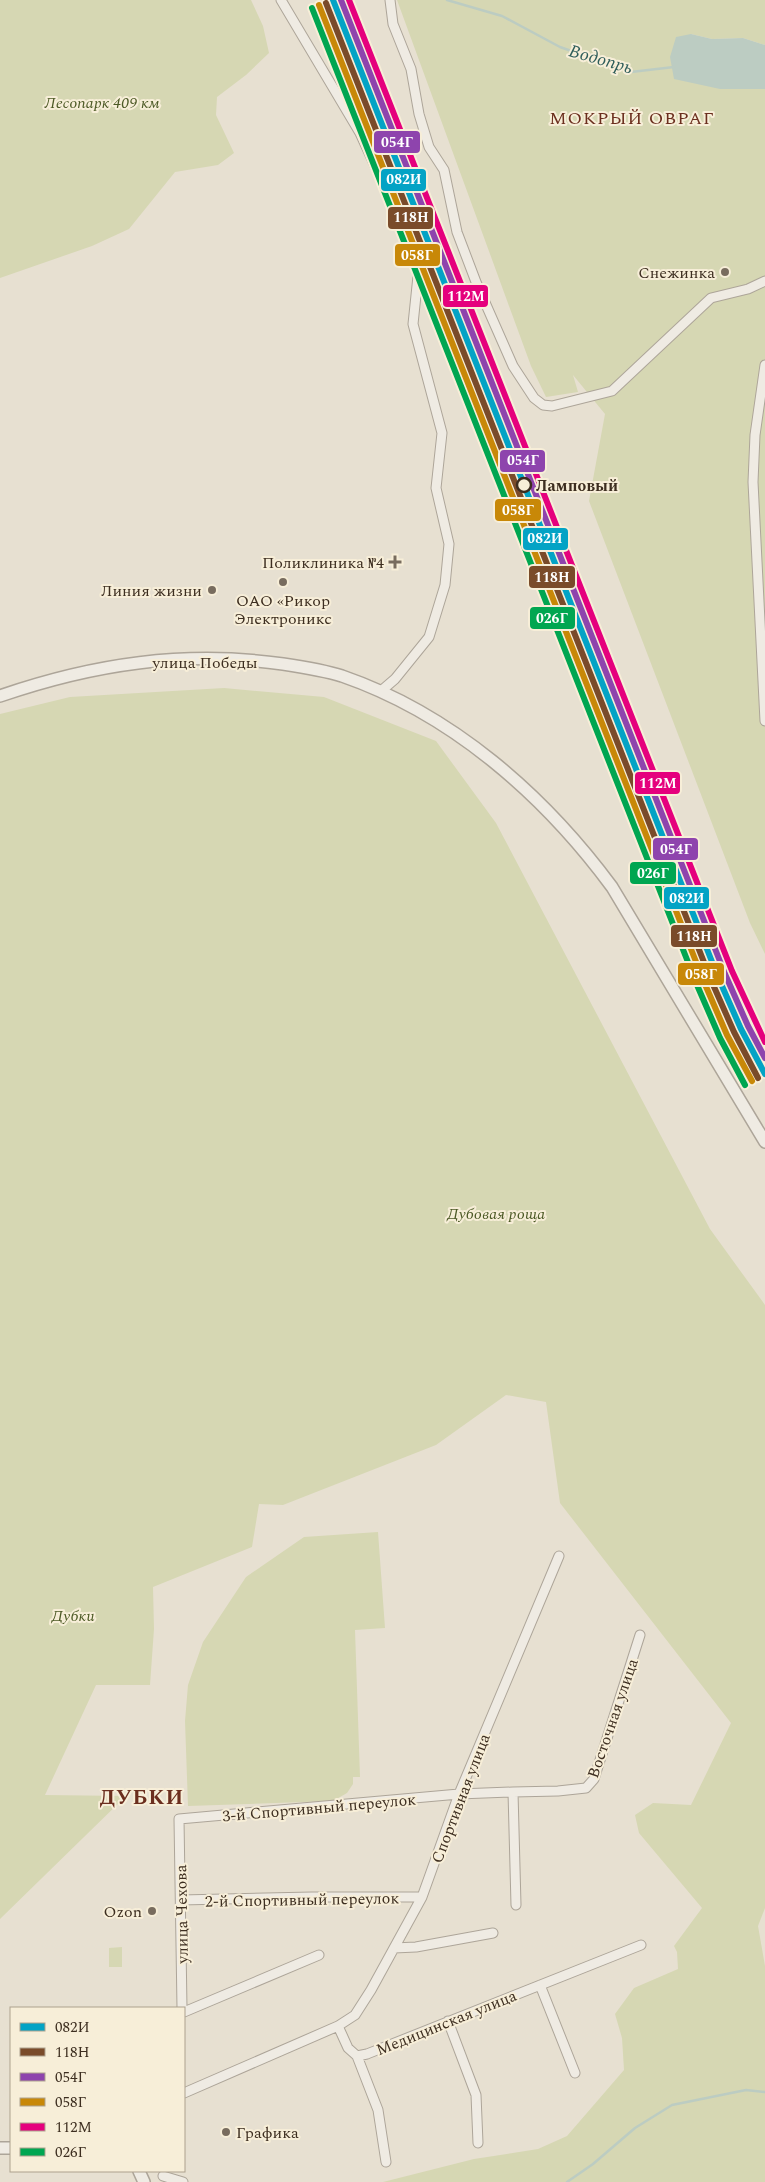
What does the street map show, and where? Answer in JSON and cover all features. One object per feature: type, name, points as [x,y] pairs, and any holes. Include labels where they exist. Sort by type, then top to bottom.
[{"type":"street","points":[[281,0],[360,133],[412,248],[418,276],[413,324],[442,433],[436,488],[449,544],[445,585],[429,637],[395,679],[381,692]]},
{"type":"street","points":[[390,0],[394,24],[411,69],[419,114],[429,147],[444,170],[460,240],[514,366],[534,398],[543,405],[552,406],[612,391],[711,298],[748,288],[765,281]]},
{"type":"street","points":[[765,365],[755,435],[753,482],[765,721]]},
{"type":"street","name":"улица Победы","points":[[0,696],[88,670],[179,659],[244,659],[313,669],[341,676],[381,692],[430,716],[480,752],[539,800],[584,849],[612,887],[765,1142]]},
{"type":"street","name":"Спортивная улица","points":[[338,2026],[355,2015],[422,1897],[460,1794],[559,1556]]},
{"type":"street","name":"Восточная улица","points":[[460,1794],[558,1791],[586,1788],[594,1779],[640,1636]]},
{"type":"street","points":[[513,1792],[516,1905]]},
{"type":"street","name":"3-й Спортивный переулок","points":[[179,1819],[460,1794]]},
{"type":"street","name":"улица Чехова","points":[[179,1819],[182,2007]]},
{"type":"street","name":"2-й Спортивный переулок","points":[[181,1900],[422,1897]]},
{"type":"street","points":[[394,1948],[416,1947],[493,1933]]},
{"type":"street","name":"Медицинская улица","points":[[338,2026],[348,2048],[357,2056],[641,1945]]},
{"type":"street","points":[[185,2012],[318,1956]]},
{"type":"street","points":[[540,1985],[575,2073]]},
{"type":"street","points":[[448,2021],[476,2095],[478,2143]]},
{"type":"street","points":[[185,2093],[338,2026]]},
{"type":"street","points":[[357,2056],[378,2110],[386,2162]]},
{"type":"street","points":[[163,2176],[182,2182]]},
{"type":"green space","name":"Лесопарк 409 км","points":[[0,0],[251,0],[263,26],[269,53],[246,75],[217,97],[216,115],[234,153],[218,165],[175,172],[129,229],[92,246],[0,278]]},
{"type":"green space","points":[[397,0],[765,0],[765,45],[743,38],[712,39],[691,34],[720,89],[765,89],[765,954],[750,923],[589,501],[605,414],[573,375],[578,392],[546,397],[531,366]]},
{"type":"green space","points":[[224,688],[324,697],[436,741],[496,823],[710,1229],[765,1305],[765,1908],[758,1926],[765,1966],[765,2182],[383,2182],[474,2159],[538,2149],[567,2136],[624,2070],[622,2038],[615,2014],[634,1988],[678,1969],[677,1952],[674,1946],[702,1908],[639,1833],[635,1815],[653,1803],[691,1805],[731,1723],[560,1503],[546,1402],[506,1395],[436,1445],[283,1505],[259,1504],[252,1547],[153,1587],[154,1629],[150,1685],[96,1685],[45,1795],[126,1796],[0,1919],[0,714],[70,697]]},
{"type":"green space","points":[[378,1532],[385,1628],[355,1630],[360,1777],[353,1777],[353,1784],[347,1793],[333,1801],[188,1806],[185,1721],[188,1685],[203,1642],[246,1577],[304,1537]]},
{"type":"green space","points":[[122,1947],[122,1967],[109,1967],[109,1948]]},
{"type":"shaded area","points":[[691,34],[712,39],[743,38],[765,45],[765,89],[720,89],[674,79],[670,57],[676,37]]},
{"type":"waterway","name":"Водопрь","points":[[447,0],[502,16],[560,47],[631,72],[674,67]]},
{"type":"waterway","points":[[567,2182],[593,2164],[635,2128],[672,2105],[746,2090],[765,2092]]},
{"type":"transit line","name":"082И","points":[[333,0],[718,977],[741,1029],[765,1074]]},
{"type":"transit line","name":"054Г","points":[[341,0],[725,974],[748,1026],[765,1058]]},
{"type":"transit line","name":"112М","points":[[349,0],[732,971],[765,1042]]},
{"type":"transit line","name":"118Н","points":[[326,3],[711,980],[734,1032],[758,1078]]},
{"type":"transit line","name":"058Г","points":[[319,5],[704,982],[727,1035],[752,1081]]},
{"type":"transit line","name":"026Г","points":[[312,8],[697,985],[720,1038],[745,1085]]},
{"type":"place","name":"Снежинка","points":[[725,272]]},
{"type":"place","name":"Ламповый","points":[[524,485]]},
{"type":"place","name":"Поликлиника №4","points":[[395,562]]},
{"type":"place","name":"ОАО «Рикор Электроникс","points":[[283,582]]},
{"type":"place","name":"Линия жизни","points":[[212,590]]},
{"type":"place","name":"Ozon","points":[[152,1911]]},
{"type":"place","name":"Графика","points":[[226,2132]]},
{"type":"district","name":"МОКРЫЙ ОВРАГ","points":[[632,118]]},
{"type":"district","name":"ДУБКИ","points":[[142,1797]]},
{"type":"park label","name":"Дубовая роща","points":[[496,1213]]},
{"type":"park label","name":"Дубки","points":[[73,1615]]}]
